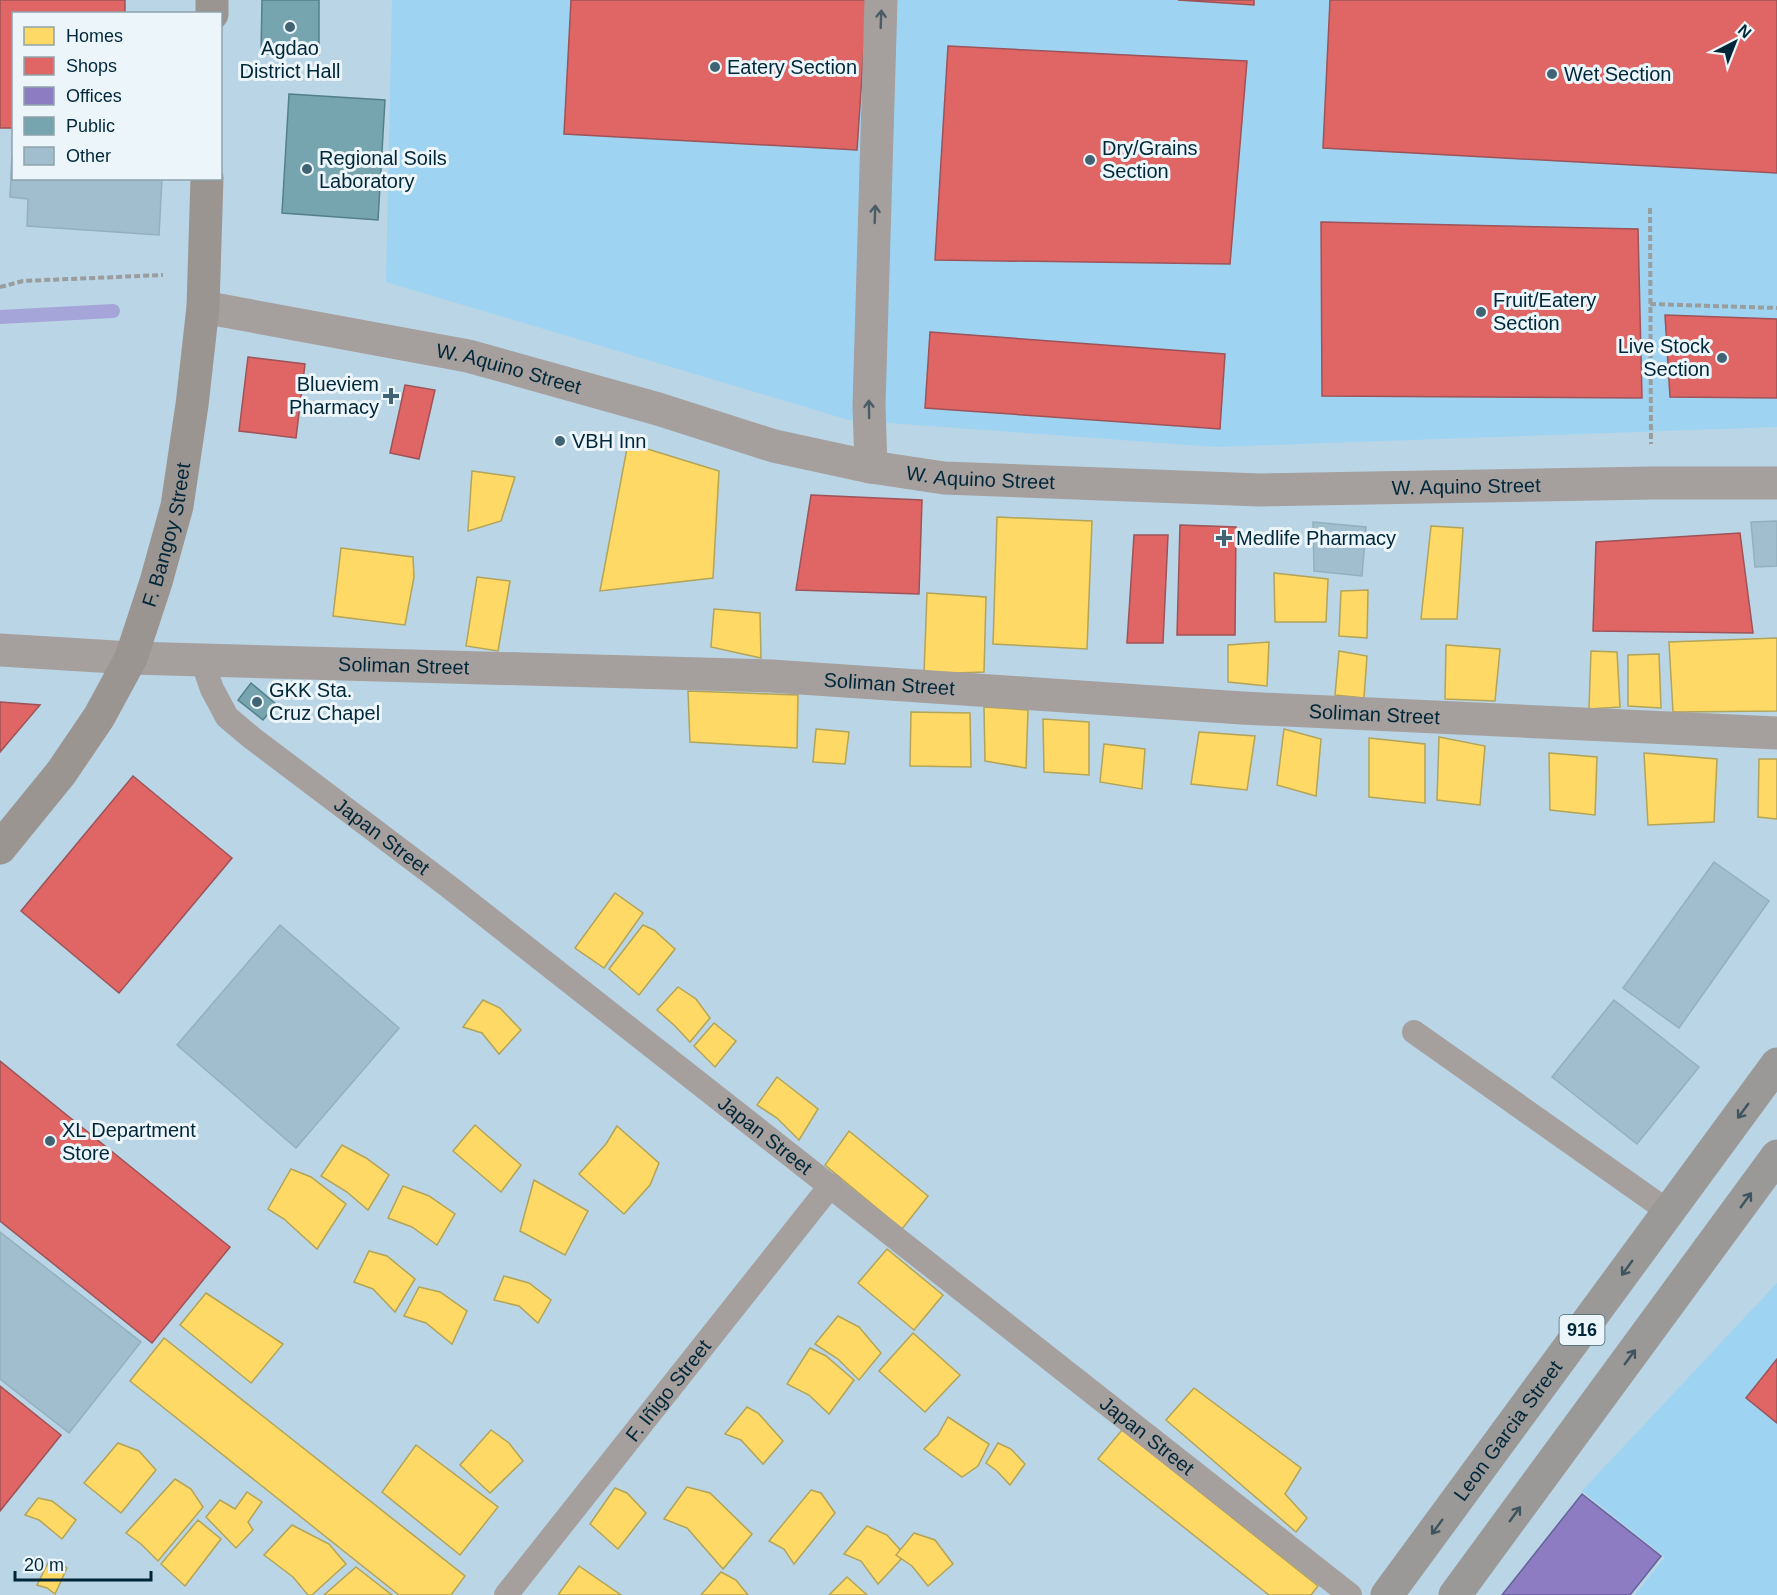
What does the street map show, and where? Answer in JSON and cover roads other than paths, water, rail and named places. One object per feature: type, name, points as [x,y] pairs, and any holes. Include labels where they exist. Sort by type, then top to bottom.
[{"type":"main road","name":"Leon Garcia Street","points":[[1387,1595],[1777,1064]]},
{"type":"main road","name":"916","points":[[1455,1595],[1777,1156]]},
{"type":"street","points":[[871,467],[869,406],[882,0]]},
{"type":"street","name":"F. Bangoy Street","points":[[0,848],[67,764],[99,717],[131,658],[156,582],[177,506],[192,405],[203,307],[207,180]]},
{"type":"street","name":"W. Aquino Street","points":[[203,307],[468,356],[658,409],[774,446],[871,467],[944,478],[1260,490],[1777,483]]},
{"type":"street","name":"Soliman Street","points":[[0,650],[131,658],[771,676],[1242,708],[1777,733]]},
{"type":"lane","name":"Japan Street","points":[[202,660],[212,689],[227,717],[252,738],[448,886],[1350,1595]]},
{"type":"lane","points":[[1414,1032],[1669,1212]]},
{"type":"lane","name":"F. Iñigo Street","points":[[506,1595],[831,1185]]},
{"type":"waterway","points":[[0,317],[113,311]]},
{"type":"place","name":"Agdao District Hall","points":[[290,27]]},
{"type":"place","name":"Eatery Section","points":[[715,67]]},
{"type":"place","name":"Wet Section","points":[[1552,74]]},
{"type":"place","name":"Dry/Grains Section","points":[[1090,160]]},
{"type":"place","name":"Regional Soils Laboratory","points":[[307,169]]},
{"type":"place","name":"Fruit/Eatery Section","points":[[1481,312]]},
{"type":"place","name":"Live Stock Section","points":[[1722,358]]},
{"type":"place","name":"Blueviem Pharmacy","points":[[391,396]]},
{"type":"place","name":"VBH Inn","points":[[560,441]]},
{"type":"place","name":"Medlife Pharmacy","points":[[1224,538]]},
{"type":"place","name":"GKK Sta. Cruz Chapel","points":[[257,702]]},
{"type":"place","name":"XL Department Store","points":[[50,1141]]}]
